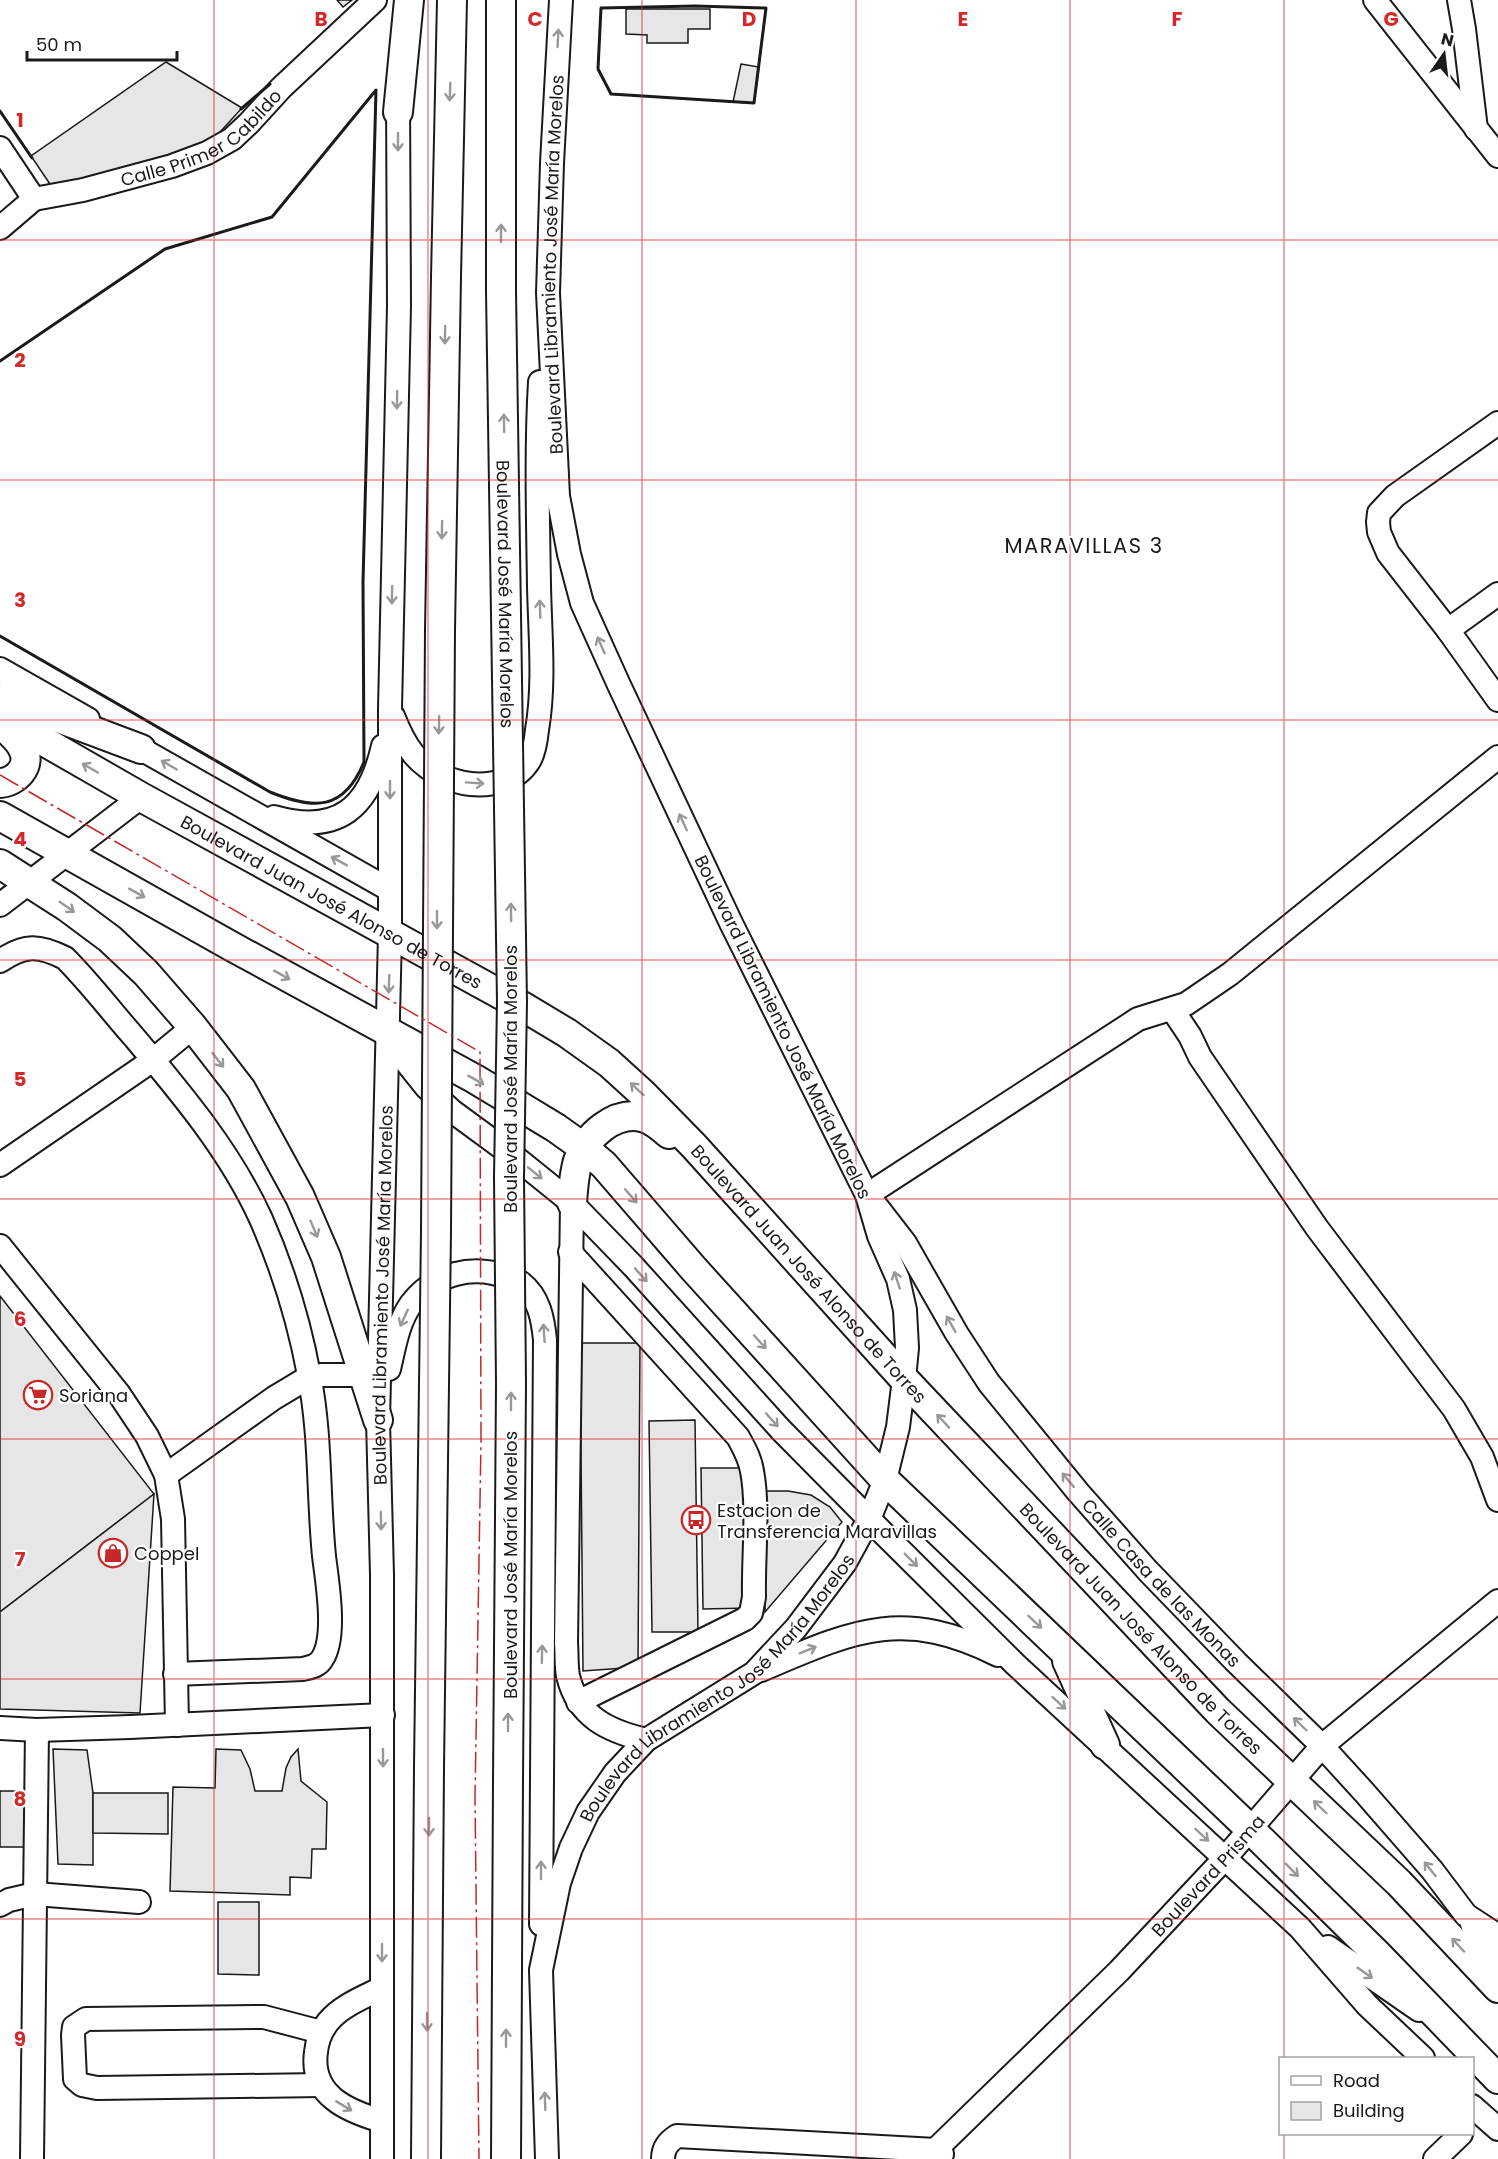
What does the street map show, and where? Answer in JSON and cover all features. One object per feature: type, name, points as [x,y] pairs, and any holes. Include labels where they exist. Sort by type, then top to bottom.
[{"type":"main road","points":[[398,112],[409,0]]},
{"type":"main road","points":[[426,2159],[440,642],[452,0]]},
{"type":"main road","name":"Boulevard José María Morelos","points":[[501,0],[501,291],[512,1002],[509,1177],[511,1384],[506,2159]]},
{"type":"main road","points":[[0,696],[141,749]]},
{"type":"main road","name":"Boulevard Juan José Alonso de Torres","points":[[0,716],[141,797],[522,1006],[567,1033],[609,1063],[694,1146],[904,1379],[1218,1711],[1399,1883],[1498,1988]]},
{"type":"main road","points":[[0,723],[24,749],[25,757],[20,774],[12,782],[0,783]]},
{"type":"main road","points":[[0,816],[520,1106],[584,1148],[604,1165],[693,1268],[885,1480],[1250,1829],[1377,1954],[1498,2079]]},
{"type":"main road","points":[[0,864],[31,882],[110,939],[146,973],[193,1027],[241,1089],[300,1197],[326,1257],[378,1420]]},
{"type":"main road","points":[[572,1203],[578,1160],[593,1136],[617,1119],[630,1115],[644,1117],[655,1123],[680,1147],[760,1236],[807,1274]]},
{"type":"main road","points":[[1060,1646],[1105,1745]]},
{"type":"street","name":"Calle Primer Cabildo","points":[[34,199],[83,190],[172,166],[207,153],[232,139],[288,80],[375,0]]},
{"type":"street","name":"Boulevard Libramiento José María Morelos","points":[[382,2159],[383,1715],[378,1420],[390,935],[390,709],[399,306],[398,0]]},
{"type":"street","name":"Boulevard Libramiento José María Morelos","points":[[547,2159],[540,1970],[559,1883],[571,1848],[588,1812],[609,1783],[646,1740],[754,1672],[796,1628],[845,1563],[869,1519],[885,1480],[898,1427],[907,1348],[906,1310],[898,1279],[879,1236],[867,1195],[730,923],[582,603],[569,554],[558,496],[548,293],[561,0]]},
{"type":"street","points":[[1375,0],[1498,156]]},
{"type":"street","points":[[1459,0],[1476,130]]},
{"type":"street","points":[[0,148],[34,199],[0,228]]},
{"type":"street","points":[[390,709],[403,740],[413,755],[430,771],[451,780],[476,784],[499,783],[516,777],[530,760],[540,716],[542,671],[538,436],[542,345],[548,293]]},
{"type":"street","points":[[1498,423],[1395,496],[1379,513],[1378,522],[1379,532],[1388,552],[1498,700]]},
{"type":"street","points":[[1448,630],[1498,594]]},
{"type":"street","points":[[0,669],[390,890]]},
{"type":"street","points":[[248,810],[289,822],[309,824],[325,822],[344,814],[367,792],[376,772],[390,709]]},
{"type":"street","points":[[867,1195],[1138,1019],[1186,1004],[1230,974],[1498,757]]},
{"type":"street","points":[[0,905],[141,797]]},
{"type":"street","points":[[0,961],[16,951],[34,947],[65,958],[179,1090],[235,1170],[260,1217],[279,1264],[297,1321],[316,1425],[320,1517],[328,1592],[327,1650],[315,1666],[303,1669],[175,1674]]},
{"type":"street","points":[[1172,1009],[1190,1035],[1200,1057],[1317,1228],[1454,1409],[1482,1457],[1498,1500]]},
{"type":"street","points":[[0,1165],[153,1059],[193,1027]]},
{"type":"street","points":[[387,1033],[426,1087],[452,1111],[572,1203],[633,1266],[781,1430],[869,1519],[1015,1664],[1300,1928],[1367,2005],[1422,2057]]},
{"type":"street","name":"Calle Casa de las Monas","points":[[867,1195],[905,1243],[957,1334],[989,1383],[1051,1459],[1148,1571],[1322,1746],[1398,1830],[1466,1915],[1498,1936]]},
{"type":"street","points":[[572,1203],[566,1643],[568,1675],[578,1702],[594,1719],[623,1735],[646,1740]]},
{"type":"street","points":[[0,1246],[119,1394],[147,1436],[166,1475],[173,1519],[177,1725]]},
{"type":"street","points":[[570,1252],[738,1437],[747,1452],[752,1469],[754,1491],[754,1597],[751,1613],[745,1619],[578,1702]]},
{"type":"street","points":[[378,1420],[399,1330],[410,1306],[429,1285],[453,1274],[477,1270],[499,1273],[521,1283],[535,1299],[543,1317],[545,1341],[540,1970]]},
{"type":"street","points":[[166,1475],[274,1398],[309,1377],[329,1374],[362,1375]]},
{"type":"street","name":"Boulevard Prisma","points":[[937,2156],[1119,1971],[1226,1857],[1322,1746],[1496,1607]]},
{"type":"street","points":[[754,1672],[849,1635],[882,1628],[920,1628],[944,1633],[978,1645],[1015,1664]]},
{"type":"street","points":[[0,1728],[37,1730],[383,1715]]},
{"type":"street","points":[[32,2159],[37,1730]]},
{"type":"street","points":[[0,1905],[9,1900],[35,1894],[139,1902]]},
{"type":"street","points":[[1466,1915],[1498,1965]]},
{"type":"street","points":[[1300,1928],[1456,2036]]},
{"type":"street","points":[[382,1988],[341,2010],[329,2020],[321,2032],[315,2062],[316,2074],[321,2085],[331,2097],[361,2115],[382,2121]]},
{"type":"street","points":[[321,2032],[264,2017],[86,2019],[74,2027],[73,2035],[75,2079],[82,2085],[97,2088],[321,2085]]},
{"type":"street","points":[[1476,2114],[1498,2129]]},
{"type":"street","points":[[1434,2159],[1459,2135]]},
{"type":"street","points":[[663,2159],[663,2151],[668,2142],[677,2136],[937,2156]]},
{"type":"building","points":[[337,0],[352,0],[343,7]]},
{"type":"building","points":[[626,9],[710,9],[710,29],[688,29],[688,43],[647,43],[647,35],[626,34]]},
{"type":"building","points":[[166,62],[242,108],[210,143],[56,193],[31,156]]},
{"type":"building","points":[[741,64],[759,67],[754,103],[733,102]]},
{"type":"building","name":"Soriana","points":[[0,1296],[154,1494],[0,1612]]},
{"type":"building","points":[[580,1343],[640,1343],[638,1667],[583,1671]]},
{"type":"building","points":[[695,1420],[698,1632],[652,1632],[649,1421]]},
{"type":"building","points":[[701,1468],[747,1468],[749,1608],[703,1609]]},
{"type":"building","points":[[765,1491],[788,1491],[811,1495],[830,1507],[842,1522],[765,1612]]},
{"type":"building","name":"Coppel","points":[[154,1494],[140,1713],[0,1709],[0,1612]]},
{"type":"building","points":[[53,1749],[87,1750],[93,1793],[93,1865],[58,1864]]},
{"type":"building","points":[[216,1749],[241,1750],[250,1769],[255,1791],[282,1791],[286,1768],[298,1749],[301,1781],[327,1802],[326,1849],[312,1849],[311,1878],[290,1877],[290,1895],[170,1891],[173,1787],[215,1788]]},
{"type":"building","points":[[0,1791],[29,1791],[28,1847],[0,1847]]},
{"type":"building","points":[[93,1793],[168,1793],[168,1834],[93,1833]]},
{"type":"building","points":[[218,1902],[259,1902],[259,1975],[218,1974]]},
{"type":"wall","points":[[695,6],[766,8],[754,103],[611,94],[598,69],[601,8],[695,6]]},
{"type":"wall","points":[[241,109],[270,84]]},
{"type":"wall","points":[[0,361],[165,249],[272,217],[376,90],[363,582],[364,762],[356,778],[347,790],[337,798],[326,802],[300,802],[270,792],[0,636]]},
{"type":"wall","points":[[0,111],[32,158]]},
{"type":"power","points":[[0,775],[480,1052],[481,1442],[475,1797],[479,2159]]},
{"type":"place","name":"Soriana","points":[[38,1395]]},
{"type":"place","name":"Estacion de Transferencia Maravillas","points":[[696,1520]]},
{"type":"place","name":"Coppel","points":[[113,1553]]},
{"type":"district","name":"MARAVILLAS 3","points":[[1084,545]]}]
